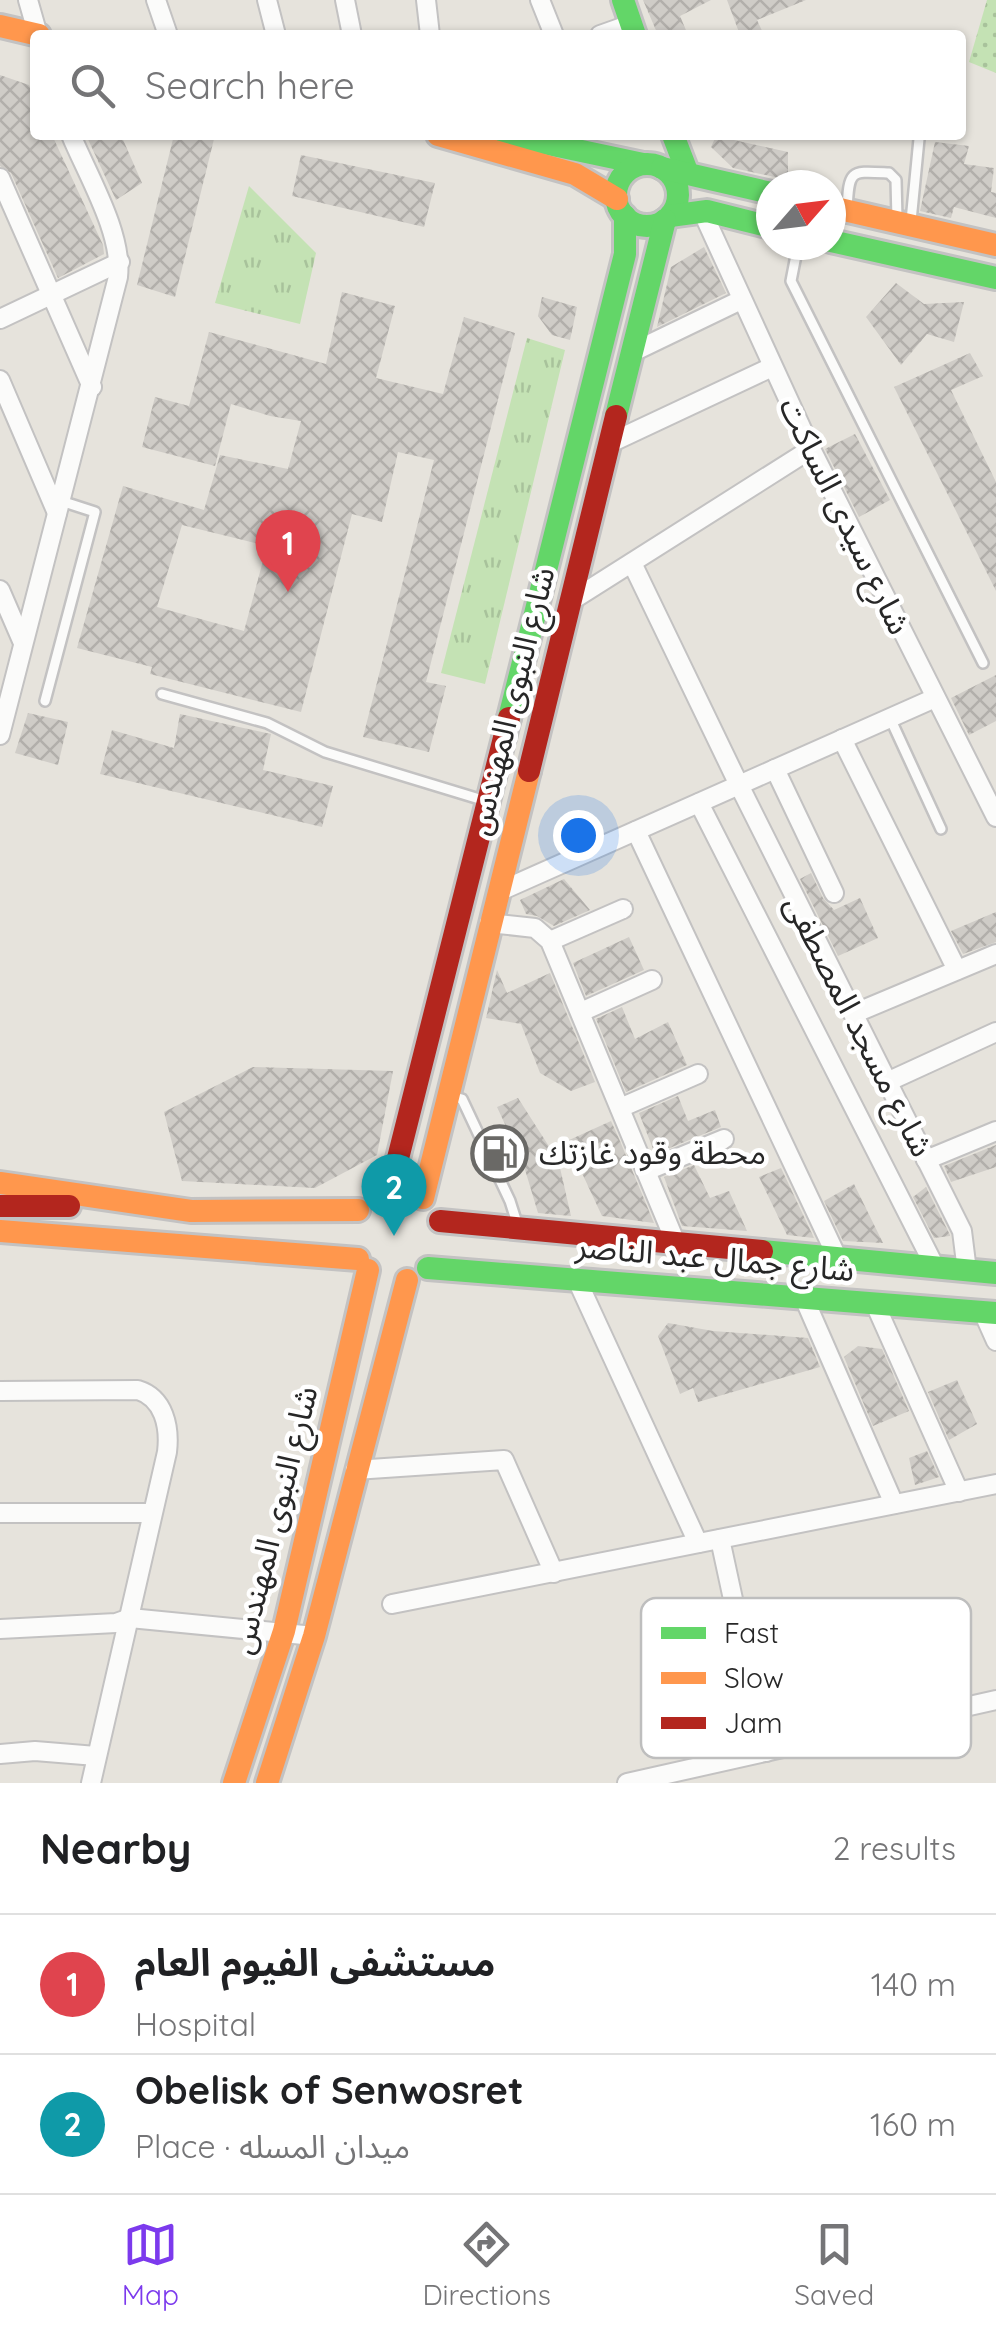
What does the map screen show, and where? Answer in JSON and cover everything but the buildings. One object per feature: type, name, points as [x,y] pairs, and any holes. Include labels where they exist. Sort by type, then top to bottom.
[{"type":"main road","points":[[623,0],[633,30]]},
{"type":"main road","points":[[0,26],[30,33]]},
{"type":"main road","points":[[458,140],[574,174],[649,226],[685,211],[756,224]]},
{"type":"main road","points":[[675,140],[688,174]]},
{"type":"main road","points":[[573,142],[652,166],[756,190]]},
{"type":"main road","points":[[621,208],[620,180],[626,172],[652,166],[673,179],[678,194],[667,218]]},
{"type":"main road","name":"شارع النبوى المهندس","points":[[390,1190],[625,254],[621,208]]},
{"type":"main road","points":[[846,211],[996,245]]},
{"type":"main road","name":"شارع النبوى المهندس","points":[[423,1198],[516,812],[667,218]]},
{"type":"main road","points":[[846,244],[996,278]]},
{"type":"main road","points":[[591,389],[620,396]]},
{"type":"main road","points":[[582,428],[609,440]]},
{"type":"main road","points":[[488,802],[516,812]]},
{"type":"main road","points":[[7,1181],[100,1201],[172,1209],[267,1213],[358,1210]]},
{"type":"main road","points":[[0,1231],[363,1265],[393,1280],[407,1280],[428,1268],[441,1246],[440,1221],[423,1198],[390,1190],[372,1196],[358,1210],[351,1234],[363,1265]]},
{"type":"main road","points":[[0,1206],[63,1207],[100,1201]]},
{"type":"main road","points":[[170,1244],[180,1227],[172,1209]]},
{"type":"main road","name":"شارع جمال عبد الناصر","points":[[440,1221],[996,1273]]},
{"type":"main road","points":[[0,1240],[54,1235]]},
{"type":"main road","name":"شارع النبوى المهندس","points":[[234,1783],[284,1631],[363,1265]]},
{"type":"main road","name":"شارع جمال عبد الناصر","points":[[428,1268],[990,1313]]},
{"type":"main road","name":"شارع النبوى المهندس","points":[[267,1783],[314,1636],[407,1280]]},
{"type":"street","points":[[28,0],[37,30]]},
{"type":"street","points":[[156,0],[166,30]]},
{"type":"street","points":[[267,0],[275,30]]},
{"type":"street","points":[[345,0],[351,30]]},
{"type":"street","points":[[426,0],[429,30]]},
{"type":"street","points":[[540,0],[552,30]]},
{"type":"street","points":[[0,735],[92,386],[120,262],[115,240],[74,140]]},
{"type":"street","points":[[652,166],[670,152],[672,140]]},
{"type":"street","points":[[0,178],[92,386]]},
{"type":"street","name":"شارع سيدى الساكت","points":[[702,211],[811,450],[996,817]]},
{"type":"street","points":[[0,320],[120,262]]},
{"type":"street","points":[[631,352],[741,300]]},
{"type":"street","points":[[609,440],[772,367]]},
{"type":"street","points":[[0,380],[59,507]]},
{"type":"street","points":[[569,602],[811,450]]},
{"type":"street","name":"شارع مسجد المصطفى","points":[[632,563],[962,1231],[967,1271]]},
{"type":"street","points":[[0,590],[23,643]]},
{"type":"street","points":[[498,892],[935,698]]},
{"type":"street","points":[[842,740],[957,970]]},
{"type":"street","points":[[775,769],[834,893]]},
{"type":"street","points":[[699,802],[935,1266]]},
{"type":"street","points":[[636,830],[837,1257]]},
{"type":"street","points":[[550,941],[623,909]]},
{"type":"street","points":[[489,923],[534,928],[550,941],[675,1241]]},
{"type":"street","points":[[853,1014],[996,954]]},
{"type":"street","points":[[581,1012],[652,980]]},
{"type":"street","points":[[887,1082],[996,1032]]},
{"type":"street","points":[[620,1108],[698,1074]]},
{"type":"street","points":[[926,1160],[996,1131]]},
{"type":"street","points":[[646,1171],[724,1139]]},
{"type":"street","points":[[578,1280],[698,1543]]},
{"type":"street","points":[[804,1298],[894,1504]]},
{"type":"street","points":[[874,1304],[958,1492]]},
{"type":"street","points":[[990,1313],[996,1341]]},
{"type":"street","points":[[0,1391],[138,1390],[149,1394],[164,1415],[169,1440],[90,1783]]},
{"type":"street","points":[[356,1470],[504,1460],[554,1573]]},
{"type":"street","points":[[392,1604],[996,1484]]},
{"type":"street","points":[[0,1513],[151,1513]]},
{"type":"street","points":[[720,1539],[733,1598]]},
{"type":"street","points":[[0,1629],[116,1624],[130,1618],[314,1636]]},
{"type":"street","points":[[971,1706],[996,1700]]},
{"type":"street","points":[[0,1754],[35,1751],[96,1756]]},
{"type":"street","points":[[627,1783],[739,1758]]},
{"type":"lane","points":[[904,224],[918,140]]},
{"type":"lane","points":[[846,188],[852,175],[859,172],[889,172],[896,180],[904,224]]},
{"type":"lane","points":[[795,260],[791,281],[983,663]]},
{"type":"lane","points":[[46,701],[95,512],[59,507]]},
{"type":"lane","points":[[162,694],[267,723],[326,752],[488,802]]},
{"type":"lane","points":[[890,718],[941,828]]},
{"type":"lane","points":[[446,1095],[462,1099],[510,1201],[519,1229]]},
{"type":"green space","points":[[987,0],[996,0],[996,73],[969,62]]},
{"type":"green space","points":[[249,186],[316,253],[300,324],[215,303]]},
{"type":"green space","points":[[527,338],[565,350],[485,684],[441,673]]},
{"type":"traffic: fast","points":[[623,0],[633,30]]},
{"type":"traffic: fast","points":[[530,140],[643,164]]},
{"type":"traffic: fast","points":[[675,140],[688,174]]},
{"type":"traffic: fast","points":[[647,164],[669,173],[678,195],[669,217],[647,226],[625,217],[616,195],[625,173],[647,164]]},
{"type":"traffic: fast","points":[[662,168],[756,190]]},
{"type":"traffic: fast","points":[[670,216],[707,211],[756,223]]},
{"type":"traffic: fast","points":[[509,718],[625,254],[625,216]]},
{"type":"traffic: fast","points":[[616,416],[665,220]]},
{"type":"traffic: fast","points":[[846,244],[996,278]]},
{"type":"traffic: fast","points":[[762,1251],[996,1273]]},
{"type":"traffic: fast","points":[[428,1268],[996,1313]]},
{"type":"traffic: slow","points":[[0,26],[30,33]]},
{"type":"traffic: slow","points":[[456,140],[575,174],[617,199]]},
{"type":"traffic: slow","points":[[846,210],[996,245]]},
{"type":"traffic: slow","points":[[423,1198],[529,771]]},
{"type":"traffic: slow","points":[[0,1183],[191,1211],[358,1210]]},
{"type":"traffic: slow","points":[[0,1231],[358,1259]]},
{"type":"traffic: slow","points":[[234,1783],[284,1631],[368,1270]]},
{"type":"traffic: slow","points":[[267,1783],[314,1636],[407,1280]]},
{"type":"traffic: jam","points":[[529,771],[616,416]]},
{"type":"traffic: jam","points":[[390,1190],[509,718]]},
{"type":"traffic: jam","points":[[0,1206],[69,1206]]},
{"type":"traffic: jam","points":[[440,1221],[762,1251]]},
{"type":"place","name":"مستشفى الفيوم العام","points":[[288,592]]},
{"type":"place","name":"محطة وقود غازتك","points":[[500,1153]]},
{"type":"place","name":"Obelisk of Senwosret","points":[[394,1236]]}]
